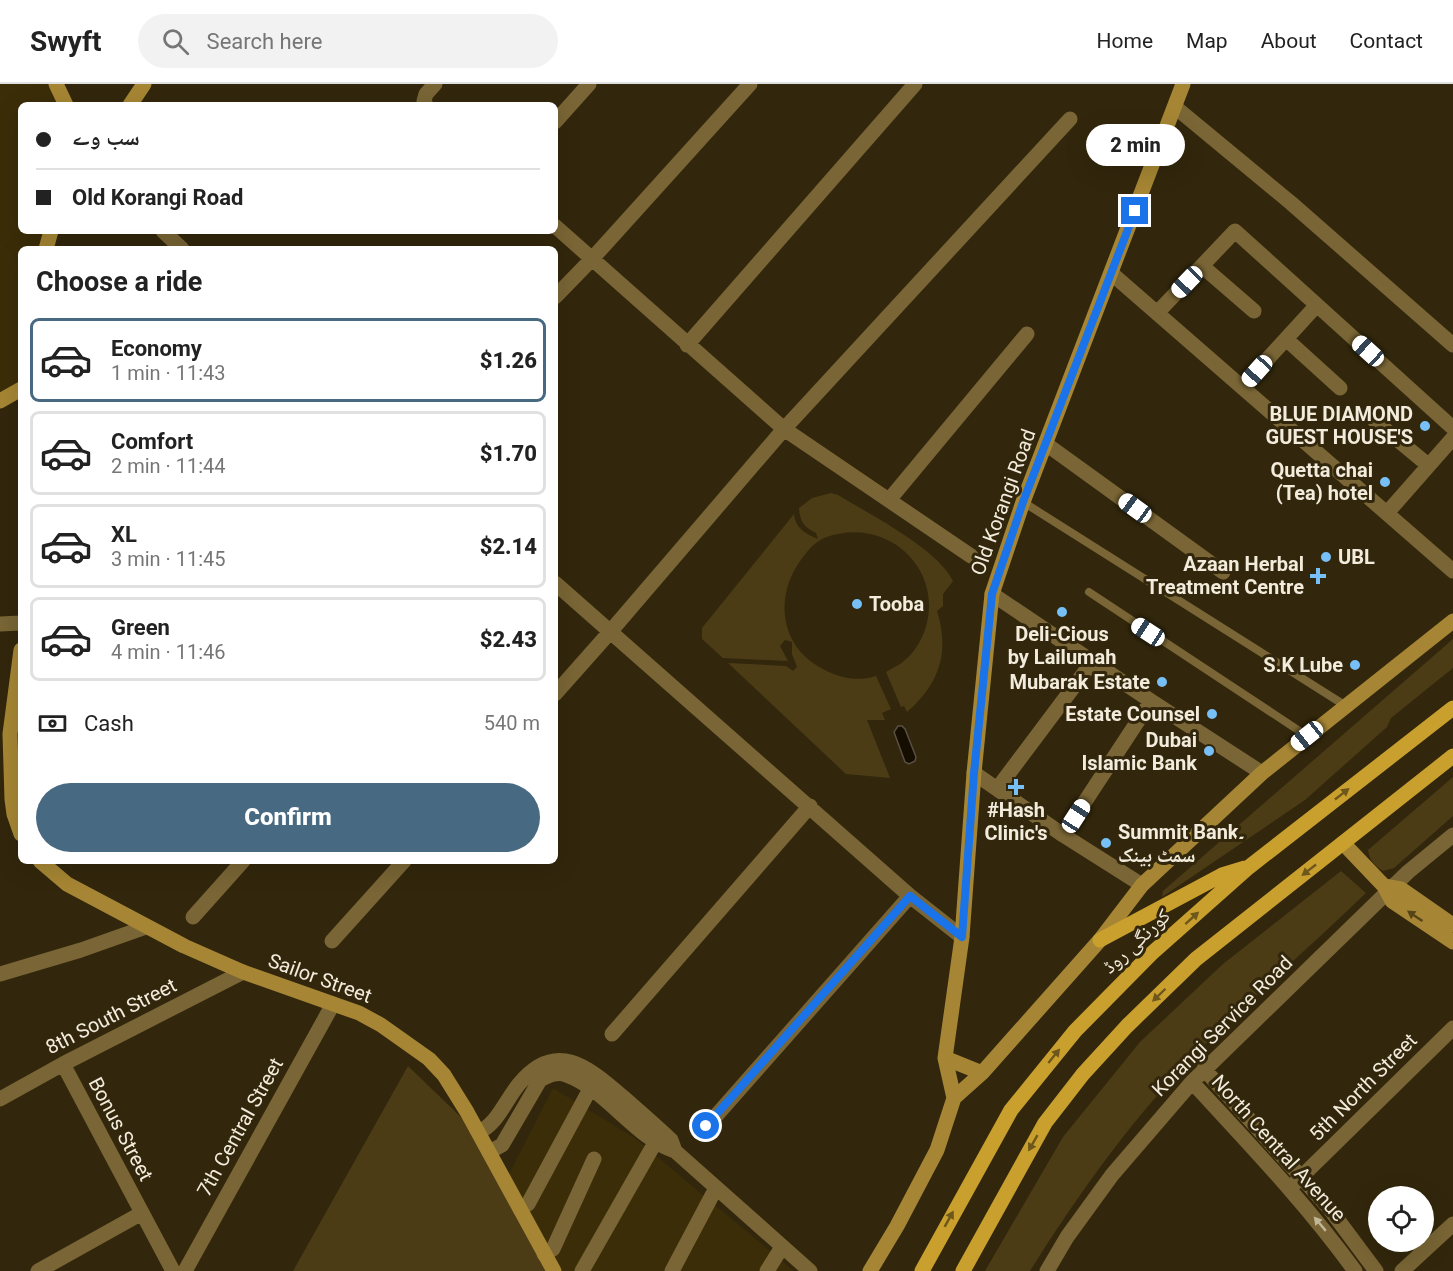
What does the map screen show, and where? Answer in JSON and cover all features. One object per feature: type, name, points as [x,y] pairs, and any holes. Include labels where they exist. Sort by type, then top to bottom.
[{"type":"main road","name":"کورنگی روڈ","points":[[922,1271],[1011,1110],[1075,1031],[1151,954],[1249,867],[1453,708]]},
{"type":"main road","points":[[963,1271],[1046,1123],[1083,1074],[1127,1026],[1196,959],[1453,756]]},
{"type":"main road","points":[[1100,940],[1222,874],[1249,867]]},
{"type":"street","points":[[56,84],[65,102]]},
{"type":"street","points":[[132,102],[144,84]]},
{"type":"street","points":[[425,102],[426,94],[435,84]]},
{"type":"street","points":[[558,119],[589,84]]},
{"type":"street","points":[[558,294],[750,84]]},
{"type":"street","points":[[687,345],[915,84]]},
{"type":"street","name":"Old Korangi Road","points":[[954,1098],[945,1058],[962,937],[974,773],[992,594],[1023,502],[1183,84]]},
{"type":"street","points":[[1175,107],[1291,203],[1453,345]]},
{"type":"street","points":[[558,691],[784,429],[1070,119]]},
{"type":"street","points":[[558,229],[784,429],[971,556]]},
{"type":"street","points":[[1157,313],[1236,231],[1453,428]]},
{"type":"street","points":[[166,234],[179,246]]},
{"type":"street","points":[[1202,266],[1254,311]]},
{"type":"street","points":[[1111,273],[1453,571]]},
{"type":"street","points":[[1242,387],[1316,306]]},
{"type":"street","points":[[889,500],[1027,334]]},
{"type":"street","points":[[1286,339],[1340,388]]},
{"type":"street","points":[[0,400],[18,391]]},
{"type":"street","points":[[1375,421],[1428,465]]},
{"type":"street","points":[[1387,513],[1453,438]]},
{"type":"street","points":[[1046,444],[1223,572]]},
{"type":"street","points":[[558,587],[910,896],[962,937]]},
{"type":"street","points":[[992,594],[1151,701],[1262,772]]},
{"type":"street","points":[[870,1271],[897,1226],[937,1150],[954,1098],[982,1073],[1100,940],[1142,885],[1262,772],[1453,621]]},
{"type":"street","points":[[0,624],[18,623]]},
{"type":"street","points":[[997,789],[1093,661]]},
{"type":"street","points":[[18,666],[5,736],[6,801],[18,825]]},
{"type":"street","points":[[1063,835],[1151,701]]},
{"type":"street","points":[[974,773],[1063,835],[1142,885]]},
{"type":"street","points":[[612,1034],[810,806]]},
{"type":"street","name":"Korangi Service Road","points":[[1047,1271],[1067,1237],[1112,1175],[1204,1069],[1388,889],[1453,836]]},
{"type":"street","points":[[1343,843],[1388,889],[1392,901],[1453,942]]},
{"type":"street","name":"Sailor Street","points":[[44,864],[67,884],[146,927],[243,972],[359,1013],[381,1025],[429,1059],[444,1075],[479,1132],[554,1271]]},
{"type":"street","points":[[193,917],[240,864]]},
{"type":"street","points":[[332,941],[401,864]]},
{"type":"street","points":[[1388,889],[1401,889],[1453,925]]},
{"type":"street","points":[[706,1126],[910,896]]},
{"type":"street","points":[[0,974],[81,950],[146,927]]},
{"type":"street","name":"8th South Street","points":[[0,1099],[63,1064],[243,972]]},
{"type":"street","name":"7th Central Street","points":[[184,1271],[333,1004]]},
{"type":"street","name":"5th North Street","points":[[1290,1188],[1453,1028]]},
{"type":"street","points":[[945,1058],[982,1073]]},
{"type":"street","points":[[479,1132],[490,1127],[518,1085],[534,1068],[546,1062],[559,1060],[570,1062],[597,1075],[671,1140],[675,1151]]},
{"type":"street","name":"Bonus Street","points":[[63,1064],[173,1271]]},
{"type":"street","name":"North Central Avenue","points":[[1204,1069],[1329,1208],[1376,1271]]},
{"type":"street","points":[[489,1152],[502,1145],[540,1080],[565,1074],[590,1089],[662,1147],[675,1151],[810,1271]]},
{"type":"street","name":"North Central Avenue","points":[[1192,1082],[1290,1188],[1329,1234],[1355,1271]]},
{"type":"street","points":[[520,1209],[528,1204],[590,1089]]},
{"type":"street","points":[[582,1271],[656,1141]]},
{"type":"street","points":[[544,1254],[553,1249],[594,1159]]},
{"type":"street","points":[[672,1271],[716,1188]]},
{"type":"street","name":"Bonus Street","points":[[38,1271],[142,1213]]},
{"type":"street","points":[[1402,1271],[1453,1224]]},
{"type":"street","points":[[767,1271],[782,1247]]},
{"type":"lane","points":[[1023,502],[1346,706]]},
{"type":"lane","points":[[1089,592],[1307,736]]},
{"type":"shaded area","points":[[0,84],[50,84],[58,102],[18,102],[18,234],[50,234],[47,246],[18,246],[18,391],[0,401]]},
{"type":"shaded area","points":[[831,493],[867,512],[918,545],[945,569],[953,581],[943,594],[943,606],[937,611],[942,641],[939,667],[927,690],[907,712],[904,706],[901,707],[886,672],[903,662],[917,646],[925,630],[929,608],[927,587],[919,568],[906,553],[890,541],[870,534],[849,532],[827,537],[814,545],[803,557],[788,587],[785,618],[789,633],[797,647],[808,659],[823,669],[842,677],[862,679],[876,676],[891,709],[882,713],[885,720],[867,720],[890,778],[846,774],[728,663],[786,666],[793,671],[797,667],[792,654],[792,642],[785,640],[780,646],[788,661],[723,658],[702,639],[702,628],[794,514],[799,527],[805,533],[818,539],[816,533],[803,523],[799,508],[812,498]]},
{"type":"shaded area","points":[[1453,639],[1453,668],[1391,718],[1387,727],[1305,800],[1162,897],[1163,891]]},
{"type":"shaded area","points":[[898,726],[905,729],[916,757],[915,761],[909,764],[905,762],[894,732]]},
{"type":"shaded area","points":[[1453,777],[1453,816],[1394,868],[1383,871],[1377,867],[1371,860],[1368,850]]},
{"type":"shaded area","points":[[1341,871],[1366,893],[1240,1010],[1175,1075],[1109,1156],[1030,1271],[985,1271],[1063,1137],[1140,1042],[1223,964]]},
{"type":"shaded area","points":[[408,1066],[463,1119],[547,1271],[293,1271]]},
{"type":"shaded area","points":[[553,1088],[636,1139],[794,1271],[562,1271],[509,1174]]},
{"type":"place","name":"BLUE DIAMOND GUEST HOUSE'S","points":[[1425,426]]},
{"type":"place","name":"Quetta chai (Tea) hotel","points":[[1385,482]]},
{"type":"place","name":"UBL","points":[[1326,557]]},
{"type":"place","name":"Azaan Herbal Treatment Centre","points":[[1318,576]]},
{"type":"place","name":"Tooba","points":[[857,604]]},
{"type":"place","name":"Deli-Cious by Lailumah","points":[[1062,612]]},
{"type":"place","name":"S.K Lube","points":[[1355,665]]},
{"type":"place","name":"Mubarak Estate","points":[[1162,682]]},
{"type":"place","name":"Estate Counsel","points":[[1212,714]]},
{"type":"place","name":"Dubai Islamic Bank","points":[[1209,751]]},
{"type":"place","name":"#Hash Clinic's","points":[[1016,787]]},
{"type":"place","name":"Summit Bank۔ سمٹ بینک","points":[[1106,843]]},
{"type":"route","points":[[706,1126],[910,896],[962,937],[974,773],[992,594],[1023,502],[1135,211]]}]
